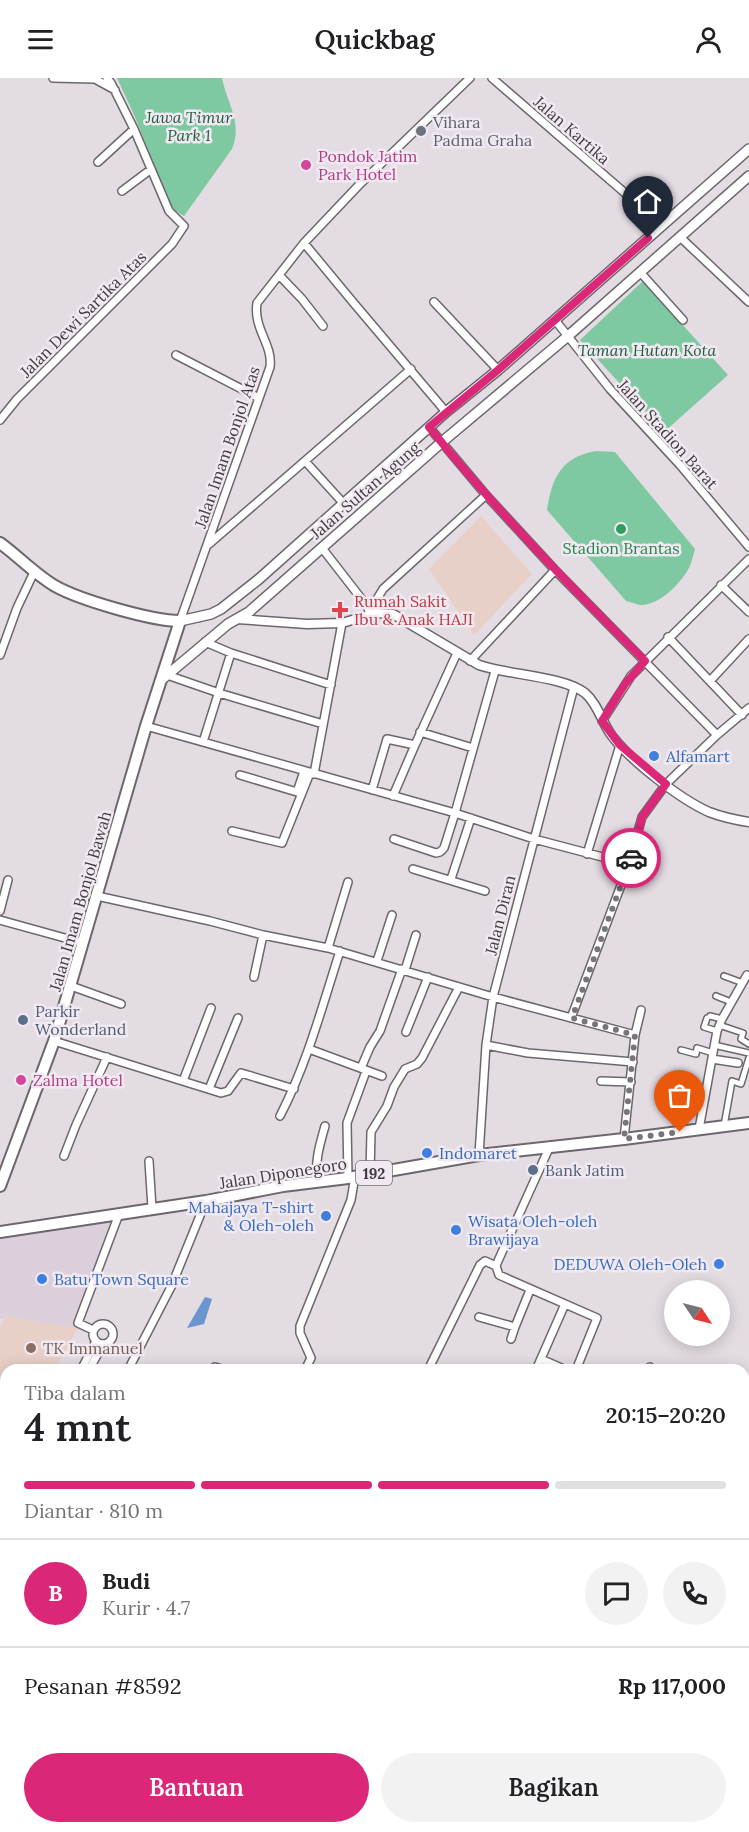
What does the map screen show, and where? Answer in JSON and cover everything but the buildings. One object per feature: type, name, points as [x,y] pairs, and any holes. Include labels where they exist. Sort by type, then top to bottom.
[{"type":"main road","name":"Jalan Sultan Agung","points":[[180,621],[200,618],[221,609],[294,549],[446,412],[498,370],[749,149]]},
{"type":"main road","points":[[734,162],[748,177]]},
{"type":"main road","name":"Jalan Sultan Agung","points":[[163,678],[228,624],[249,612],[748,177]]},
{"type":"main road","points":[[0,543],[54,585],[69,592],[145,616],[180,621]]},
{"type":"main road","points":[[294,549],[304,551],[306,562]]},
{"type":"main road","name":"Jalan Imam Bonjol Bawah","points":[[0,1186],[54,1041],[146,726],[180,621]]},
{"type":"main road","points":[[171,649],[175,660],[184,660]]},
{"type":"main road","name":"Jalan Diponegoro","points":[[0,1232],[206,1201],[479,1155],[749,1123]]},
{"type":"street","points":[[53,78],[95,79],[115,90]]},
{"type":"street","points":[[107,78],[134,129],[150,170],[122,191]]},
{"type":"street","name":"Jalan Imam Bonjol Atas","points":[[180,621],[271,362],[258,326],[255,313],[257,303],[304,243],[364,180],[470,78]]},
{"type":"street","name":"Jalan Kartika","points":[[492,78],[662,225]]},
{"type":"street","points":[[98,162],[134,129]]},
{"type":"street","name":"Jalan Dewi Sartika Atas","points":[[0,420],[17,399],[172,244],[184,226],[169,211],[150,170]]},
{"type":"street","points":[[680,237],[749,302]]},
{"type":"street","points":[[304,243],[351,302],[446,412]]},
{"type":"street","points":[[640,272],[683,320]]},
{"type":"street","points":[[279,275],[323,326]]},
{"type":"street","points":[[434,302],[498,370]]},
{"type":"street","name":"Jalan Stadion Barat","points":[[555,320],[610,390],[680,465],[749,548]]},
{"type":"street","points":[[176,355],[259,398]]},
{"type":"street","points":[[206,546],[411,369]]},
{"type":"street","points":[[429,427],[486,495],[555,570],[717,735]]},
{"type":"street","points":[[305,461],[344,504]]},
{"type":"street","points":[[373,613],[377,598],[383,589],[486,495]]},
{"type":"street","points":[[322,548],[373,613]]},
{"type":"street","points":[[602,721],[625,684],[645,661],[749,559]]},
{"type":"street","points":[[0,655],[17,608],[35,570]]},
{"type":"street","points":[[470,661],[555,570]]},
{"type":"street","points":[[721,585],[749,612]]},
{"type":"street","points":[[237,620],[307,624],[342,623],[373,613],[393,614],[470,661],[495,671],[574,687],[585,694],[595,705],[602,721],[620,745],[666,784],[705,810],[749,822]]},
{"type":"street","points":[[232,831],[282,843],[309,773],[323,724],[342,623]]},
{"type":"street","points":[[668,637],[742,715]]},
{"type":"street","points":[[710,681],[749,639]]},
{"type":"street","points":[[206,642],[231,653],[331,685]]},
{"type":"street","points":[[203,742],[231,653]]},
{"type":"street","points":[[393,796],[457,653]]},
{"type":"street","points":[[394,839],[440,852],[444,848],[495,671]]},
{"type":"street","points":[[163,678],[323,724]]},
{"type":"street","name":"Jalan Diran","points":[[479,1155],[486,1045],[493,997],[574,687]]},
{"type":"street","points":[[572,1018],[629,864],[642,817],[666,784],[749,708]]},
{"type":"street","points":[[146,726],[455,813],[534,839],[629,864]]},
{"type":"street","points":[[420,732],[473,748]]},
{"type":"street","points":[[372,790],[387,739],[415,745]]},
{"type":"street","points":[[587,854],[620,745]]},
{"type":"street","points":[[240,775],[297,792],[309,773]]},
{"type":"street","points":[[451,879],[471,818]]},
{"type":"street","points":[[413,869],[486,891]]},
{"type":"street","points":[[0,911],[9,884],[8,880]]},
{"type":"street","points":[[328,948],[348,882]]},
{"type":"street","points":[[97,896],[340,951],[493,997],[635,1035]]},
{"type":"street","points":[[377,961],[392,915]]},
{"type":"street","points":[[0,920],[83,943]]},
{"type":"street","points":[[254,977],[263,935]]},
{"type":"street","points":[[308,1364],[311,1358],[300,1333],[300,1326],[351,1200],[352,1177],[347,1123],[370,1047],[380,1031],[416,935]]},
{"type":"street","points":[[280,1116],[294,1089],[309,1048],[340,951]]},
{"type":"street","points":[[699,1129],[719,1025],[747,975]]},
{"type":"street","points":[[724,976],[743,983]]},
{"type":"street","points":[[406,1032],[428,977]]},
{"type":"street","points":[[71,986],[121,1004]]},
{"type":"street","points":[[370,1174],[371,1132],[405,1069],[417,1064],[422,1058],[459,987]]},
{"type":"street","points":[[716,996],[731,1002]]},
{"type":"street","points":[[183,1081],[211,1008]]},
{"type":"street","points":[[624,1139],[635,1035],[641,1010]]},
{"type":"street","points":[[719,1025],[704,1027],[708,1017],[719,1025],[743,1033],[741,1039],[749,1044]]},
{"type":"street","points":[[209,1089],[238,1018]]},
{"type":"street","points":[[54,1041],[226,1093],[241,1073],[294,1089]]},
{"type":"street","points":[[486,1045],[528,1053],[633,1062]]},
{"type":"street","points":[[309,1048],[363,1071],[382,1076]]},
{"type":"street","points":[[681,1050],[696,1054],[697,1048],[738,1063]]},
{"type":"street","points":[[713,1052],[749,1053]]},
{"type":"street","points":[[64,1156],[72,1132],[107,1057]]},
{"type":"street","points":[[724,1126],[732,1081],[741,1084],[749,1058]]},
{"type":"street","points":[[601,1081],[631,1082]]},
{"type":"street","points":[[318,1181],[316,1170],[319,1146],[325,1126]]},
{"type":"street","points":[[550,1146],[496,1266],[499,1275],[597,1318],[578,1364]]},
{"type":"street","points":[[149,1161],[152,1208]]},
{"type":"street","points":[[131,1364],[171,1287],[206,1201]]},
{"type":"street","points":[[94,1329],[78,1323],[119,1214]]},
{"type":"street","points":[[431,1364],[480,1265],[485,1262],[496,1266]]},
{"type":"street","points":[[511,1339],[530,1290]]},
{"type":"street","points":[[539,1364],[565,1304]]},
{"type":"street","points":[[479,1317],[515,1327]]},
{"type":"street","points":[[85,1364],[99,1343],[112,1337],[112,1329],[102,1323],[94,1329],[93,1338],[99,1343]]},
{"type":"street","points":[[91,1364],[99,1343]]},
{"type":"street","points":[[541,1359],[552,1364]]},
{"type":"shaded area","points":[[481,516],[532,574],[474,635],[429,569]]},
{"type":"shaded area","name":"Batu Town Square","points":[[114,1220],[74,1328],[6,1315],[5,1318],[0,1319],[0,1238]]},
{"type":"shaded area","points":[[6,1315],[78,1328],[58,1364],[0,1364],[0,1327]]},
{"type":"green space","name":"Jawa Timur Park 1","points":[[117,78],[222,78],[235,122],[235,139],[232,149],[184,216],[171,208]]},
{"type":"green space","name":"Taman Hutan Kota","points":[[643,281],[728,375],[664,432],[580,340]]},
{"type":"green space","name":"Stadion Brantas","points":[[596,451],[615,452],[695,549],[689,568],[681,580],[669,593],[655,602],[640,605],[626,601],[547,510],[555,479],[560,471],[574,458]]},
{"type":"water","points":[[205,1297],[212,1299],[204,1324],[187,1328]]},
{"type":"way so far","points":[[631,858],[572,1018],[635,1035],[624,1139],[680,1132]]},
{"type":"place","name":"Vihara Padma Graha","points":[[421,131]]},
{"type":"place","name":"Pondok Jatim Park Hotel","points":[[306,165]]},
{"type":"place","name":"Stadion Brantas","points":[[621,529]]},
{"type":"place","name":"Rumah Sakit Ibu & Anak HAJI","points":[[340,610]]},
{"type":"place","name":"Alfamart","points":[[654,756]]},
{"type":"place","name":"Parkir Wonderland","points":[[23,1020]]},
{"type":"place","name":"Zalma Hotel","points":[[21,1080]]},
{"type":"place","name":"Indomaret","points":[[427,1153]]},
{"type":"place","name":"Bank Jatim","points":[[533,1170]]},
{"type":"place","name":"Mahajaya T-shirt & Oleh-oleh","points":[[326,1216]]},
{"type":"place","name":"Wisata Oleh-oleh Brawijaya","points":[[456,1230]]},
{"type":"place","name":"DEDUWA Oleh-Oleh","points":[[719,1264]]},
{"type":"place","name":"Batu Town Square","points":[[42,1279]]},
{"type":"place","name":"TK Immanuel","points":[[31,1348]]},
{"type":"route","points":[[631,858],[642,817],[666,784],[620,745],[602,721],[625,684],[645,661],[538,552],[429,427],[498,370],[648,238]]}]
